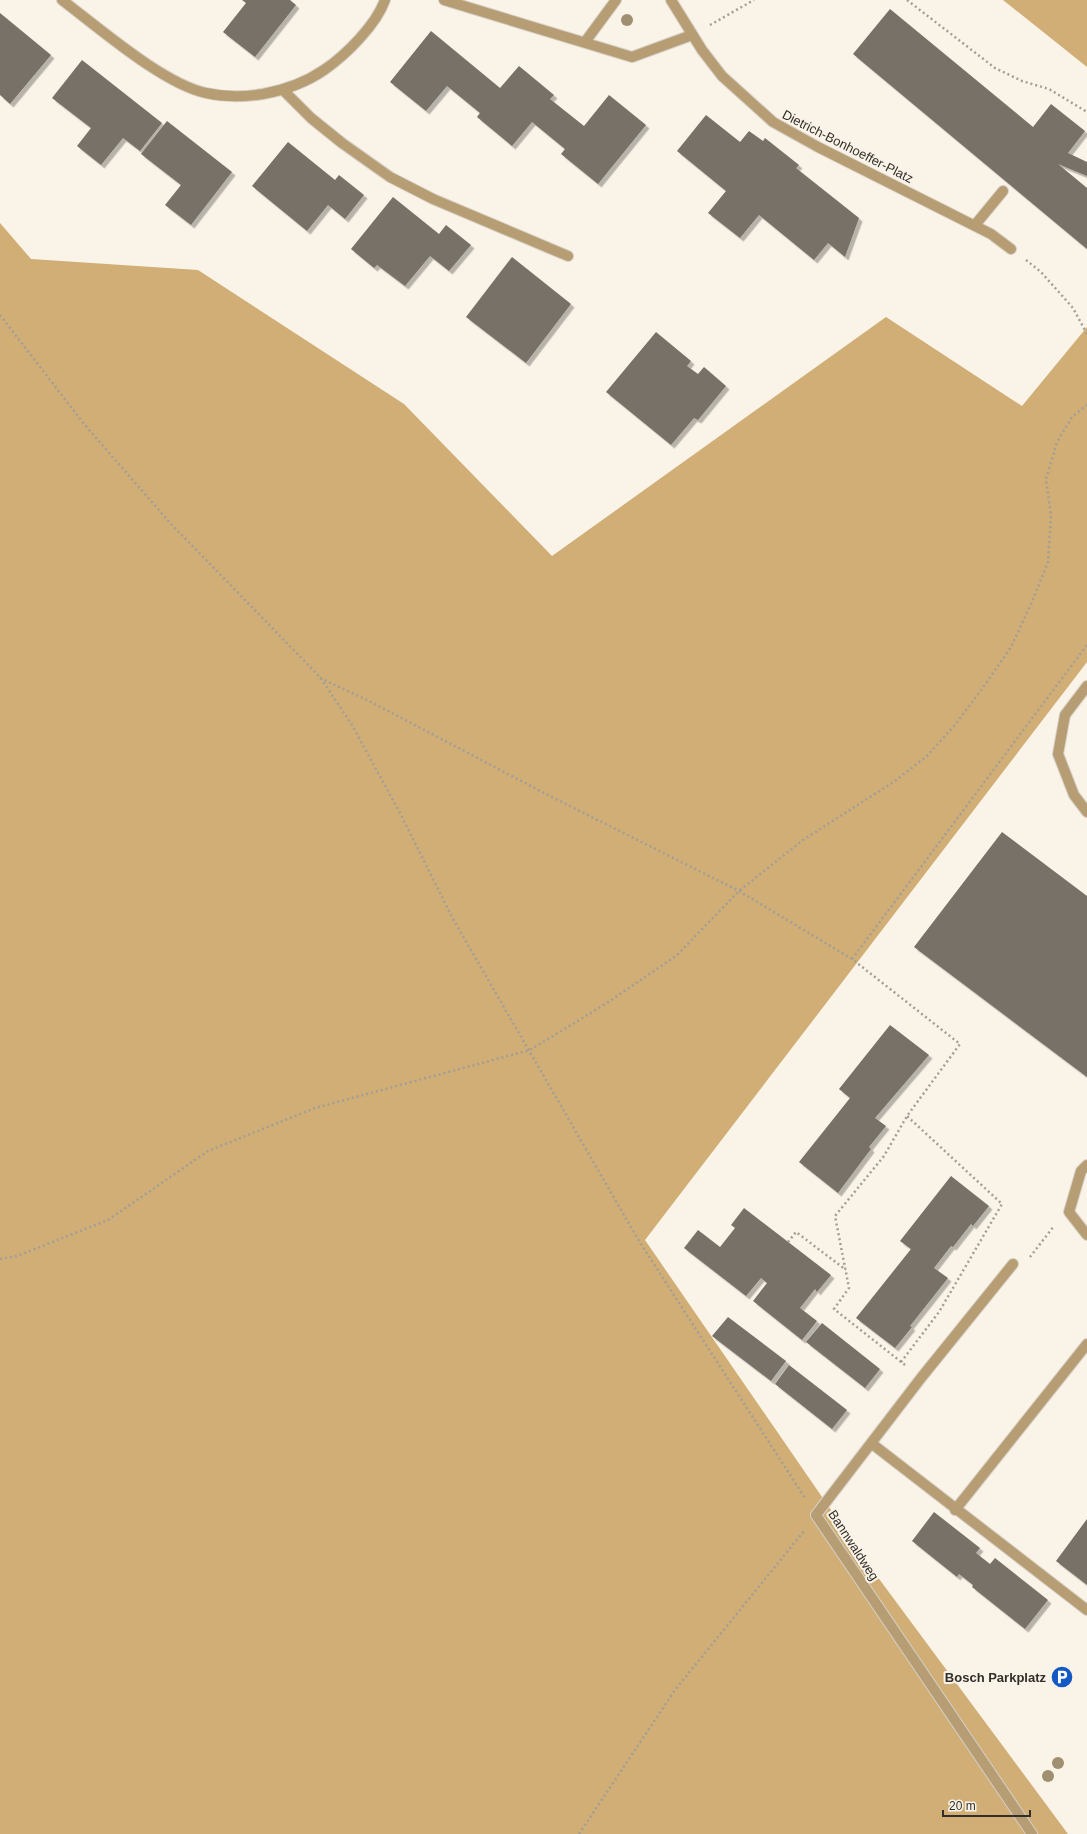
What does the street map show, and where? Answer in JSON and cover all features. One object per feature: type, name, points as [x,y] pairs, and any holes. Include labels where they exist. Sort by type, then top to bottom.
[{"type":"street","points":[[62,0],[137,56],[180,84],[204,93],[230,96],[255,95],[283,90],[312,78],[334,63],[354,44],[372,22],[385,0]]},
{"type":"street","points":[[444,0],[632,57],[692,35]]},
{"type":"street","points":[[585,42],[616,0]]},
{"type":"street","name":"Dietrich-Bonhoeffer-Platz","points":[[671,0],[702,50],[722,76],[773,122],[818,147],[976,225],[1011,249]]},
{"type":"street","points":[[283,90],[311,118],[342,143],[390,177],[433,199],[568,256]]},
{"type":"street","points":[[976,225],[1003,191]]},
{"type":"street","points":[[1087,686],[1065,715],[1058,754],[1074,795],[1087,812]]},
{"type":"street","points":[[1087,1165],[1082,1172],[1069,1212],[1087,1235]]},
{"type":"street","name":"Bannwaldweg","points":[[1013,1264],[921,1378],[816,1515],[1032,1834]]},
{"type":"street","points":[[955,1510],[1087,1344]]},
{"type":"street","points":[[871,1443],[955,1510],[1087,1610]]},
{"type":"path","points":[[692,35],[754,0]]},
{"type":"path","points":[[906,0],[995,68],[1022,81],[1049,89],[1087,112]]},
{"type":"path","points":[[1011,249],[1041,272],[1069,303],[1087,334]]},
{"type":"path","points":[[0,315],[84,424],[171,524],[320,677],[352,725],[400,813],[454,919],[639,1241],[816,1515],[675,1690],[579,1834]]},
{"type":"path","points":[[0,1259],[17,1256],[108,1220],[208,1151],[308,1111],[530,1050],[607,1003],[676,956],[739,891],[803,840],[895,781],[927,756],[954,726],[982,689],[1011,647],[1048,562],[1051,515],[1046,480],[1058,442],[1072,417],[1087,405]]},
{"type":"path","points":[[852,959],[1087,645]]},
{"type":"path","points":[[320,677],[546,794],[739,891],[852,959],[960,1044],[908,1116],[884,1156],[836,1216],[849,1288],[834,1309],[921,1378]]},
{"type":"path","points":[[901,1362],[939,1312],[1002,1204],[908,1116]]},
{"type":"path","points":[[1013,1264],[1025,1263],[1057,1222],[1069,1212]]},
{"type":"path","points":[[788,1242],[796,1232],[846,1270]]},
{"type":"shaded area","points":[[1003,0],[1087,0],[1087,67]]},
{"type":"shaded area","points":[[0,223],[31,259],[198,270],[404,404],[552,556],[886,317],[1022,406],[1087,327],[1087,662],[645,1240],[871,1568],[1068,1834],[0,1834]]},
{"type":"building","points":[[242,0],[290,0],[296,5],[255,57],[223,32],[246,3]]},
{"type":"building","points":[[890,9],[1033,127],[1051,104],[1085,131],[1068,153],[1087,162],[1087,176],[1058,164],[1087,188],[1087,249],[853,54]]},
{"type":"building","points":[[0,13],[51,55],[10,104],[0,95]]},
{"type":"building","points":[[431,31],[500,88],[519,66],[554,95],[550,99],[584,126],[609,95],[646,125],[598,184],[561,154],[565,149],[532,122],[512,146],[477,117],[480,113],[447,86],[426,111],[390,82]]},
{"type":"building","points":[[82,60],[162,123],[140,151],[123,138],[101,165],[77,146],[91,128],[52,98]]},
{"type":"building","points":[[706,115],[740,142],[749,131],[763,141],[765,138],[799,165],[796,168],[859,218],[845,257],[828,243],[814,260],[759,215],[740,238],[708,213],[726,191],[677,151]]},
{"type":"building","points":[[167,121],[232,172],[191,225],[165,205],[181,185],[141,154]]},
{"type":"building","points":[[288,142],[335,180],[339,175],[364,195],[345,219],[328,205],[307,231],[252,186]]},
{"type":"building","points":[[393,197],[439,234],[446,225],[471,245],[449,271],[430,256],[405,286],[377,265],[374,268],[351,249]]},
{"type":"building","points":[[512,257],[571,304],[526,363],[466,317]]},
{"type":"building","points":[[656,332],[691,361],[687,366],[698,374],[704,367],[726,386],[698,420],[694,418],[671,445],[606,392]]},
{"type":"building","points":[[1002,832],[1087,896],[1087,1077],[914,947]]},
{"type":"building","points":[[890,1025],[929,1055],[875,1118],[886,1126],[869,1147],[871,1149],[838,1193],[799,1162],[850,1098],[839,1089]]},
{"type":"building","points":[[951,1176],[989,1206],[973,1226],[971,1224],[953,1247],[951,1246],[934,1268],[948,1278],[910,1326],[912,1327],[895,1348],[856,1318],[911,1249],[900,1241]]},
{"type":"building","points":[[744,1208],[831,1275],[817,1292],[815,1289],[800,1308],[817,1321],[802,1340],[753,1301],[767,1283],[761,1278],[746,1296],[684,1248],[698,1230],[720,1247],[735,1228],[731,1225]]},
{"type":"building","points":[[728,1317],[786,1361],[771,1381],[712,1336]]},
{"type":"building","points":[[822,1323],[880,1369],[865,1388],[806,1342]]},
{"type":"building","points":[[789,1365],[847,1410],[832,1429],[775,1384]]},
{"type":"building","points":[[934,1512],[980,1548],[976,1553],[990,1564],[995,1558],[1048,1600],[1025,1629],[972,1587],[973,1585],[959,1574],[957,1577],[912,1541]]},
{"type":"building","points":[[1087,1519],[1087,1585],[1056,1561]]},
{"type":"place","name":"Bosch Parkplatz","points":[[1062,1677]]}]
